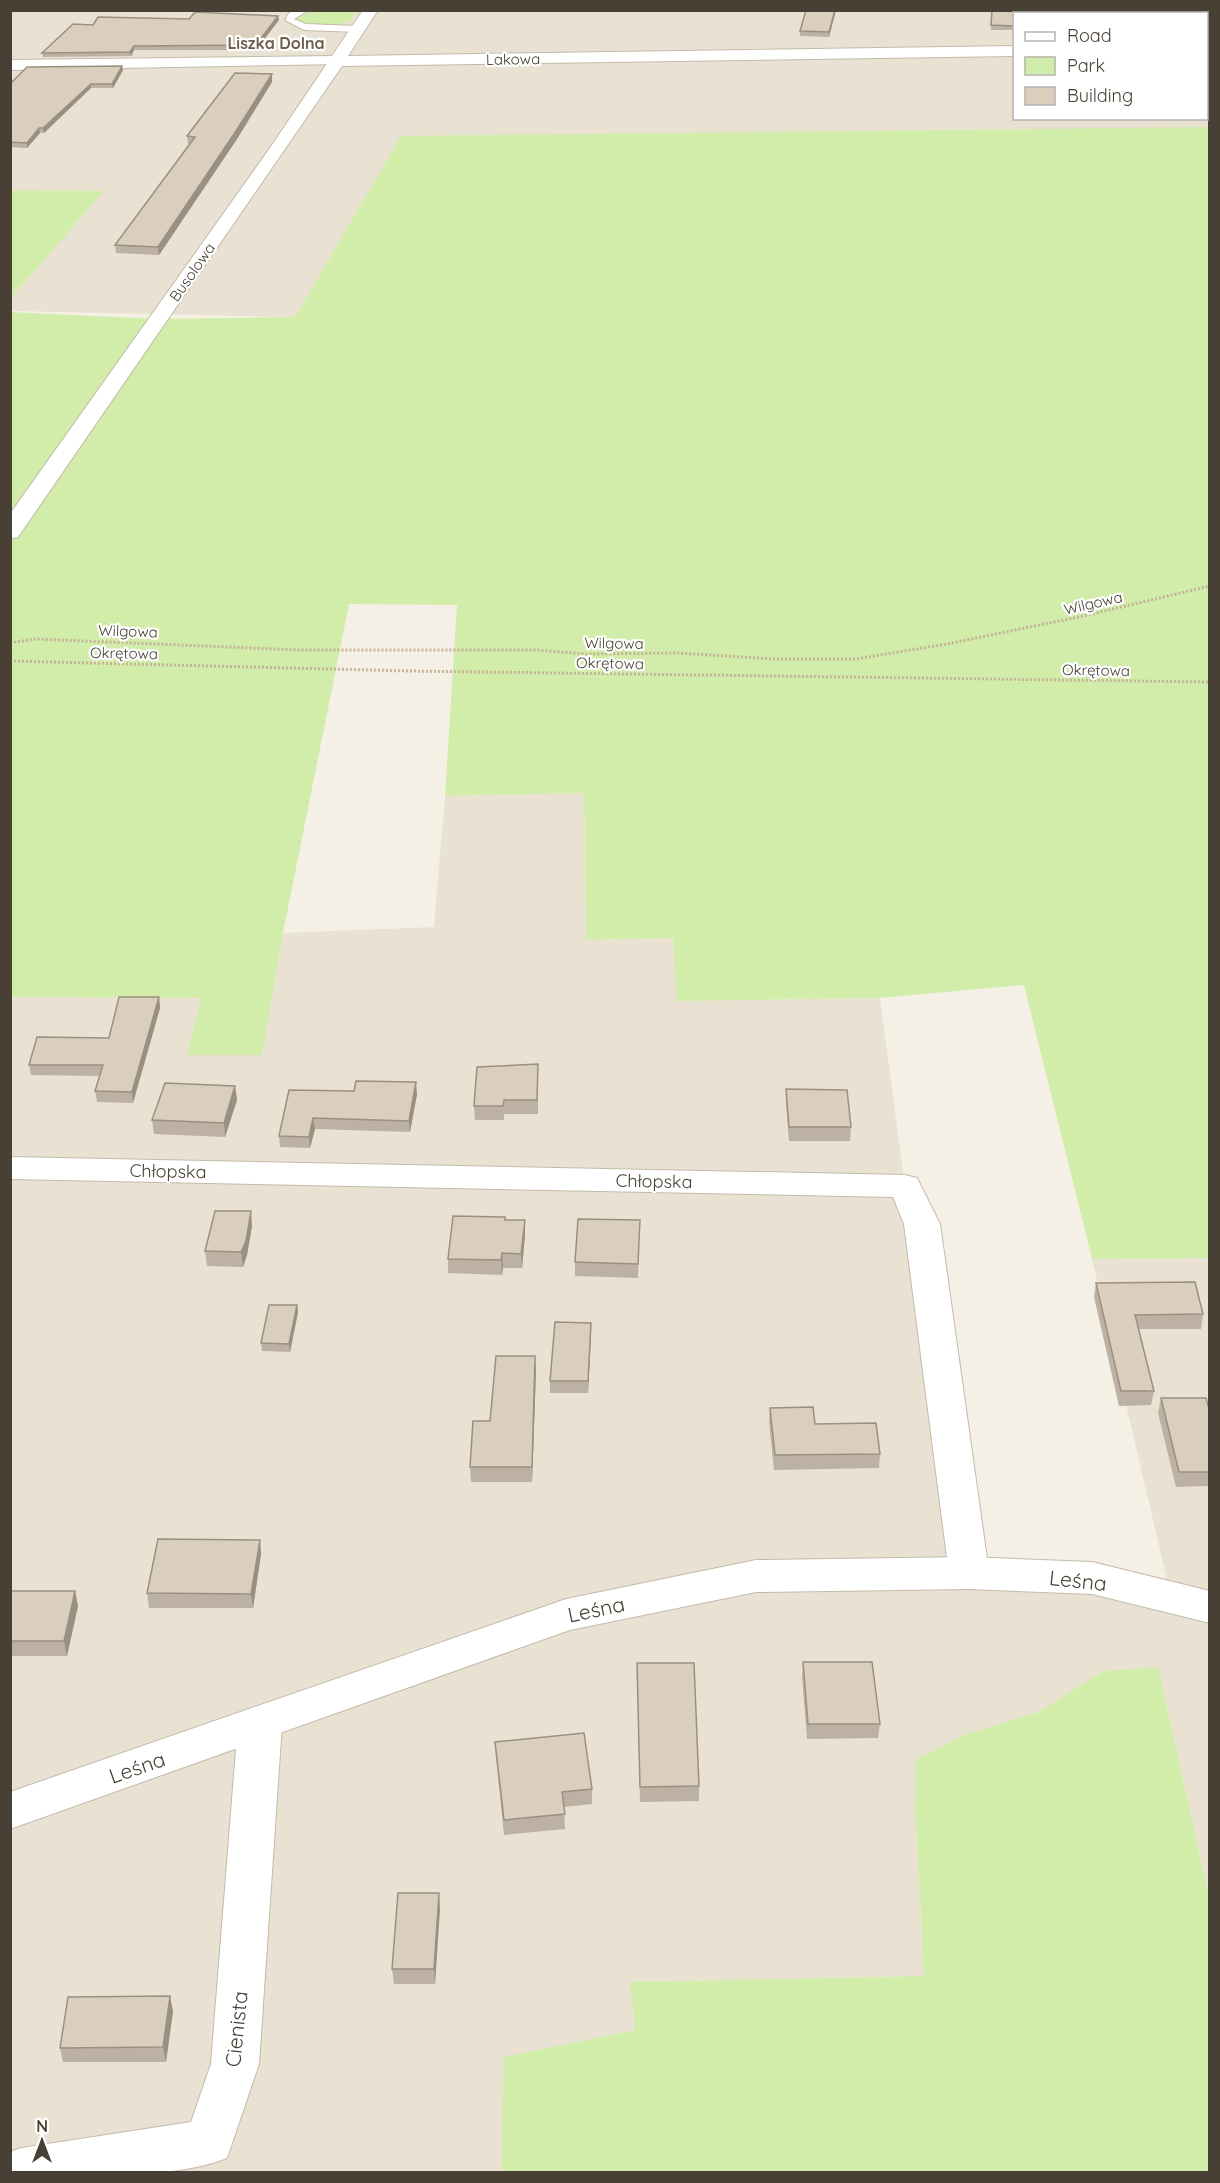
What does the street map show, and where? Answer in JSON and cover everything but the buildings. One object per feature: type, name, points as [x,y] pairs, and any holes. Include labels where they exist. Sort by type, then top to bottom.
[{"type":"street","name":"Busolowa","points":[[10,532],[277,150],[371,10]]},
{"type":"street","name":"Lakowa","points":[[10,65],[1013,51]]},
{"type":"street","name":"Chłopska","points":[[10,1168],[905,1186],[922,1224],[969,1573]]},
{"type":"street","name":"Leśna","points":[[10,1811],[566,1615],[756,1576],[969,1573],[1092,1578],[1209,1607]]},
{"type":"street","name":"Cienista","points":[[21,2172],[209,2142],[235,2064],[260,1724]]},
{"type":"lane","points":[[305,10],[292,15],[289,20],[304,27],[358,29]]},
{"type":"path","name":"Wilgowa","points":[[10,643],[35,639],[300,650],[537,650],[617,655],[678,653],[774,659],[856,659],[1088,615],[1209,586]]},
{"type":"path","name":"Okrętowa","points":[[10,661],[410,671],[1209,682]]},
{"type":"shaded area","points":[[11,11],[1209,11],[1209,131],[401,136],[295,317],[11,311],[11,298],[103,191],[11,190]]},
{"type":"shaded area","points":[[584,793],[586,940],[673,938],[678,1001],[880,998],[905,1186],[970,1573],[1171,1597],[1092,1259],[1209,1258],[1209,1896],[1158,1667],[1103,1671],[1039,1712],[963,1735],[916,1761],[915,1809],[924,1976],[631,1982],[635,2030],[505,2057],[501,2172],[11,2172],[11,997],[201,998],[261,1055],[283,933],[434,927],[445,796]]},
{"type":"green space","points":[[312,12],[356,12],[350,21],[329,26],[308,25],[296,20],[300,15]]},
{"type":"green space","points":[[1209,127],[1209,1258],[1092,1259],[1024,985],[880,998],[677,1001],[673,938],[586,940],[584,793],[445,796],[457,605],[349,604],[283,933],[262,1055],[187,1055],[201,998],[11,997],[10,312],[159,319],[295,317],[401,136]]},
{"type":"green space","points":[[10,190],[104,191],[11,298]]},
{"type":"green space","points":[[1158,1667],[1209,1896],[1209,2172],[501,2172],[504,2057],[635,2030],[630,1982],[924,1976],[915,1809],[916,1760],[963,1735],[1039,1712],[1103,1671]]},
{"type":"district","name":"Liszka Dolna","points":[[276,43]]}]
